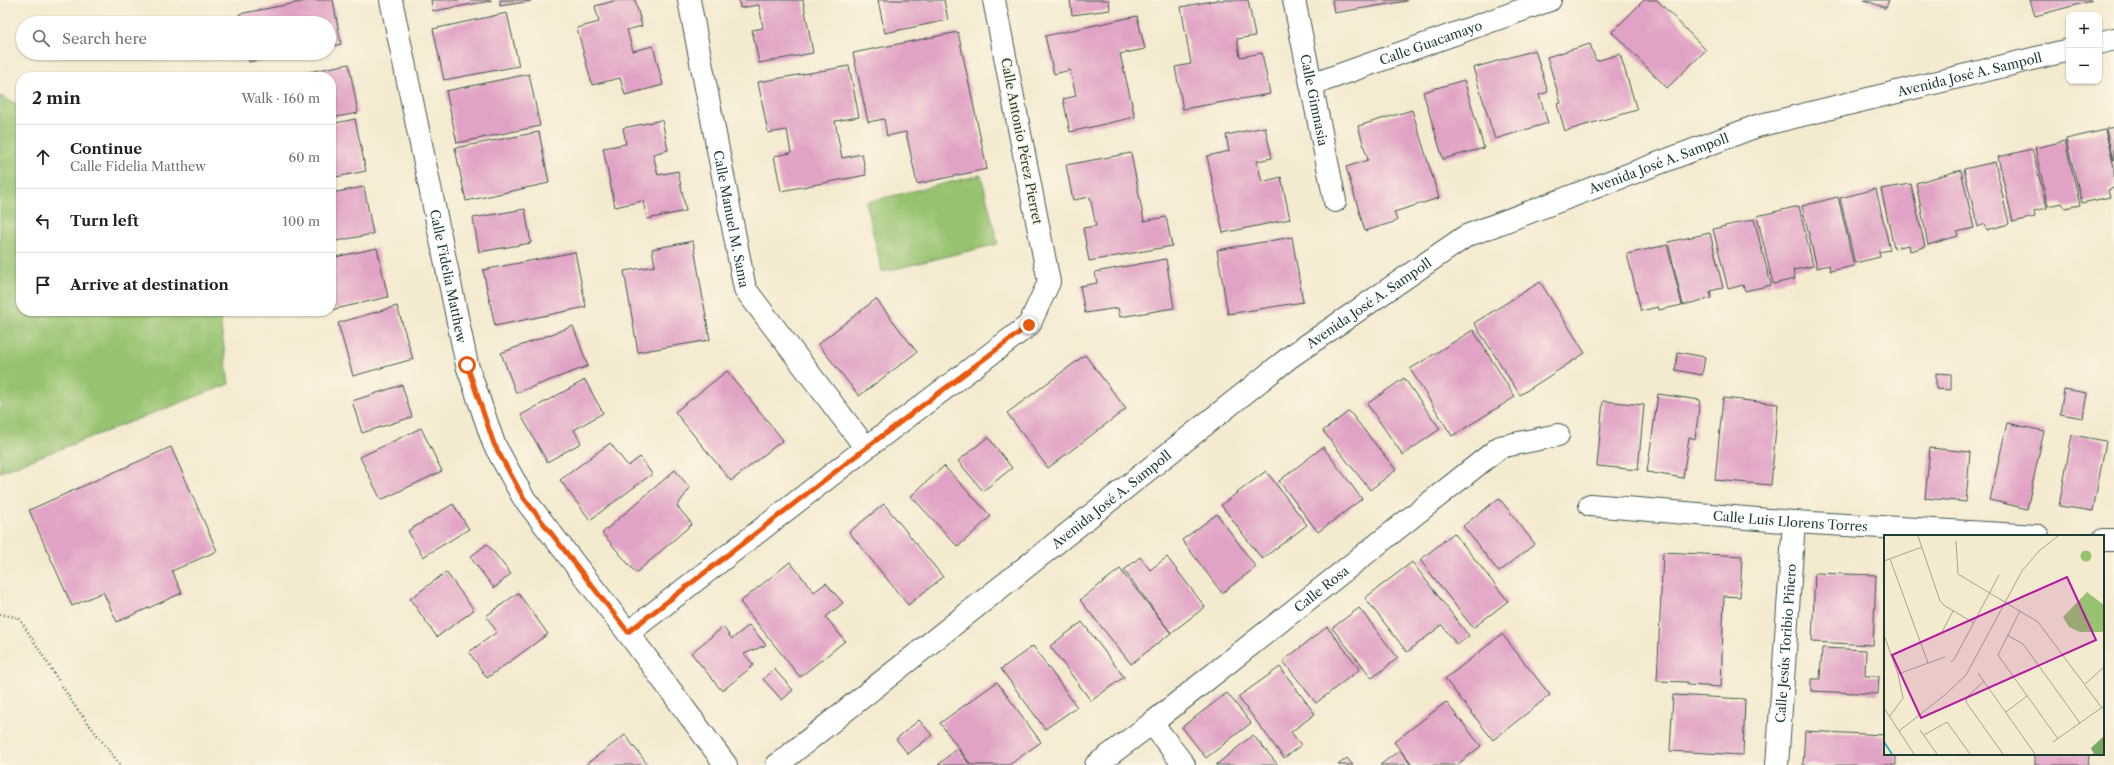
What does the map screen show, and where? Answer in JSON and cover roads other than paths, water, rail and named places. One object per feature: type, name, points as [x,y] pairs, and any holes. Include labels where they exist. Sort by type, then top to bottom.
[{"type":"street","name":"Calle Fidelia Matthew","points":[[391,0],[467,365],[494,444],[523,497],[628,632],[726,765]]},
{"type":"street","name":"Calle Manuel M. Sama","points":[[689,0],[745,289],[866,448]]},
{"type":"street","name":"Calle Antonio Pérez Pierret","points":[[866,448],[1029,325],[1049,282],[994,0]]},
{"type":"street","name":"Calle Gimnasia","points":[[1294,0],[1335,201]]},
{"type":"street","name":"Calle Guacamayo","points":[[1311,85],[1550,0]]},
{"type":"street","points":[[2102,42],[2114,39]]},
{"type":"street","name":"Avenida José A. Sampoll","points":[[777,765],[1290,357],[1466,236],[1757,126],[2066,51]]},
{"type":"street","name":"Calle Rosa","points":[[1096,765],[1152,723],[1500,447],[1558,435]]},
{"type":"street","points":[[628,632],[866,448]]},
{"type":"street","name":"Calle Luis Llorens Torres","points":[[1590,505],[1794,522],[2021,535]]},
{"type":"street","name":"Calle Jesús Toribio Piñero","points":[[1777,765],[1794,522]]},
{"type":"street","points":[[1152,723],[1184,765]]}]
